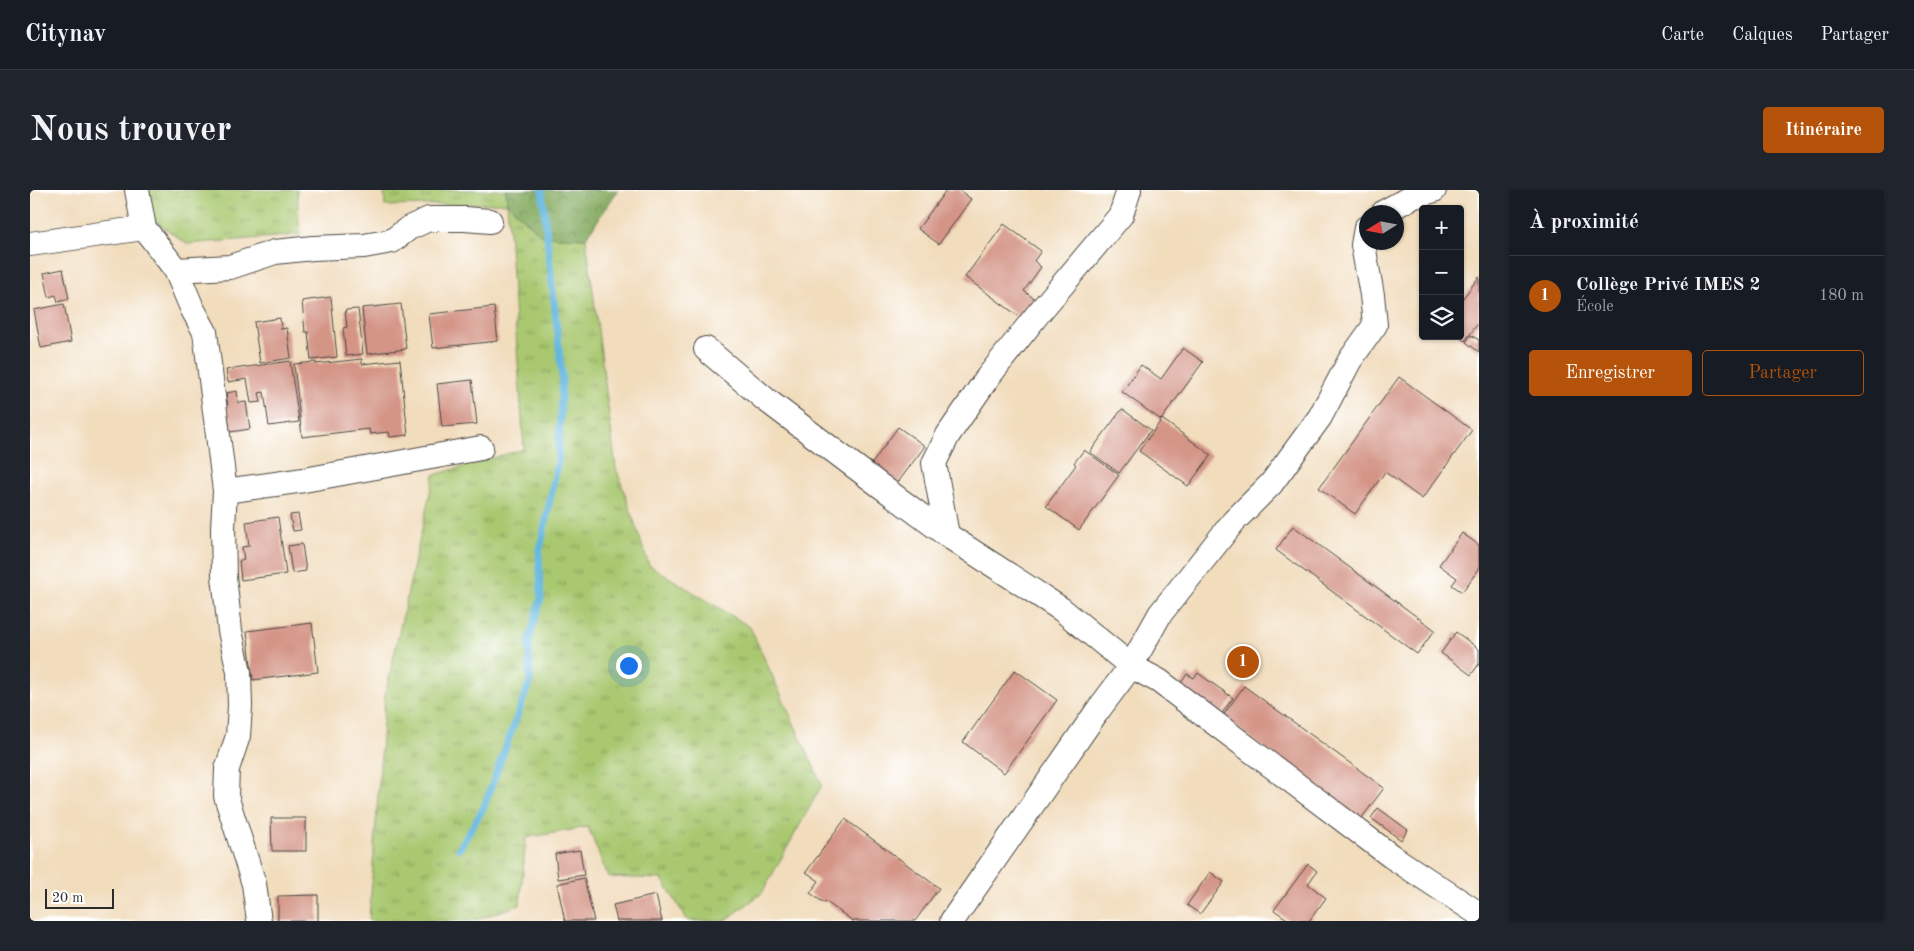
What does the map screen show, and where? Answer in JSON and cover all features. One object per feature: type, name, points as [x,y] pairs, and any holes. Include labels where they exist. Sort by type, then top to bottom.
[{"type":"street","points":[[137,190],[144,228],[176,270],[192,308],[205,332],[225,491],[222,528],[224,576],[230,631],[239,672],[240,706],[238,736],[227,769],[226,796],[254,884],[259,921]]},
{"type":"street","points":[[947,535],[934,463],[948,435],[988,377],[1037,315],[1122,215],[1129,190]]},
{"type":"street","points":[[1398,205],[1434,190]]},
{"type":"street","points":[[176,270],[230,267],[275,252],[364,246],[392,241],[409,228],[429,219],[465,218],[490,221]]},
{"type":"street","points":[[30,244],[144,228]]},
{"type":"street","points":[[952,921],[1096,713],[1131,666],[1160,614],[1234,521],[1271,484],[1320,417],[1350,360],[1375,325],[1364,250]]},
{"type":"street","points":[[706,349],[765,399],[947,535],[1061,609],[1131,666],[1159,680],[1391,856],[1479,914]]},
{"type":"street","points":[[225,491],[304,480],[481,448]]},
{"type":"green space","points":[[146,190],[297,190],[300,235],[187,244],[152,219]]},
{"type":"green space","points":[[384,190],[506,190],[507,203],[385,206]]},
{"type":"green space","points":[[506,190],[618,190],[586,238],[542,236],[507,203]]},
{"type":"green space","points":[[507,203],[542,236],[586,238],[616,468],[649,565],[750,627],[822,785],[762,893],[725,921],[688,921],[662,879],[608,877],[588,827],[526,838],[520,905],[472,921],[369,921],[385,695],[434,475],[524,449]]},
{"type":"building","points":[[946,190],[959,190],[971,199],[939,244],[918,229]]},
{"type":"building","points":[[1004,224],[1041,251],[1034,261],[1041,267],[1024,291],[1035,299],[1021,318],[965,277]]},
{"type":"building","points":[[63,269],[69,299],[58,302],[56,295],[49,297],[44,273]]},
{"type":"building","points":[[1479,277],[1479,322],[1465,341],[1464,340],[1464,297]]},
{"type":"building","points":[[331,297],[337,357],[311,360],[308,332],[305,332],[302,301]]},
{"type":"building","points":[[64,304],[71,342],[41,348],[34,310]]},
{"type":"building","points":[[401,304],[406,349],[367,354],[362,308]]},
{"type":"building","points":[[494,307],[498,341],[433,348],[429,314]]},
{"type":"building","points":[[358,309],[363,354],[346,356],[343,328],[347,327],[345,310]]},
{"type":"building","points":[[280,318],[281,329],[287,328],[291,358],[260,363],[254,322]]},
{"type":"building","points":[[1471,335],[1479,340],[1479,352],[1466,342]]},
{"type":"building","points":[[1183,348],[1203,362],[1161,420],[1122,392],[1141,365],[1161,379]]},
{"type":"building","points":[[362,359],[362,364],[400,360],[408,435],[390,437],[389,432],[370,434],[369,429],[302,437],[294,364],[316,362],[316,364]]},
{"type":"building","points":[[290,361],[299,422],[269,426],[264,392],[259,393],[261,402],[251,403],[247,379],[228,382],[226,370]]},
{"type":"building","points":[[1399,377],[1472,430],[1422,499],[1385,472],[1355,514],[1319,488]]},
{"type":"building","points":[[472,380],[477,424],[442,427],[437,384]]},
{"type":"building","points":[[237,391],[238,403],[246,402],[250,429],[230,432],[226,393]]},
{"type":"building","points":[[1122,409],[1151,430],[1119,473],[1090,452]]},
{"type":"building","points":[[1162,419],[1211,455],[1188,486],[1139,451]]},
{"type":"building","points":[[898,427],[925,446],[896,485],[870,466]]},
{"type":"building","points":[[1084,450],[1119,475],[1079,530],[1046,506],[1076,465],[1074,463]]},
{"type":"building","points":[[298,514],[301,530],[293,531],[290,515]]},
{"type":"building","points":[[278,517],[286,574],[241,580],[239,561],[244,560],[242,547],[249,546],[246,522]]},
{"type":"building","points":[[1293,526],[1435,630],[1417,654],[1276,550]]},
{"type":"building","points":[[1462,533],[1479,545],[1479,569],[1462,592],[1452,585],[1457,578],[1439,565]]},
{"type":"building","points":[[302,544],[306,571],[292,573],[288,546]]},
{"type":"building","points":[[312,623],[318,672],[253,680],[247,631]]},
{"type":"building","points":[[1456,632],[1479,649],[1479,664],[1471,675],[1441,653]]},
{"type":"building","points":[[1015,670],[1057,700],[1004,773],[963,742]]},
{"type":"building","points":[[1198,673],[1233,698],[1220,716],[1179,686],[1187,674],[1194,678]]},
{"type":"building","points":[[1244,686],[1384,788],[1361,819],[1222,717]]},
{"type":"building","points":[[1378,808],[1408,830],[1401,840],[1371,818]]},
{"type":"building","points":[[271,818],[306,818],[306,851],[272,851]]},
{"type":"building","points":[[845,819],[939,888],[915,921],[853,921],[810,893],[819,881],[806,872]]},
{"type":"building","points":[[580,850],[584,875],[558,879],[555,854]]},
{"type":"building","points":[[1308,864],[1317,871],[1308,884],[1326,898],[1309,921],[1290,921],[1274,910]]},
{"type":"building","points":[[1210,872],[1224,882],[1200,914],[1187,905]]},
{"type":"building","points":[[584,878],[594,921],[565,921],[557,884]]},
{"type":"building","points":[[318,895],[318,921],[278,921],[278,896]]},
{"type":"building","points":[[656,895],[662,921],[617,921],[613,905]]},
{"type":"waterway","points":[[459,849],[483,809],[530,681],[529,641],[541,598],[539,554],[558,461],[562,375],[542,190]]},
{"type":"place","name":"Collège Privé IMES 2","points":[[1243,662]]}]
